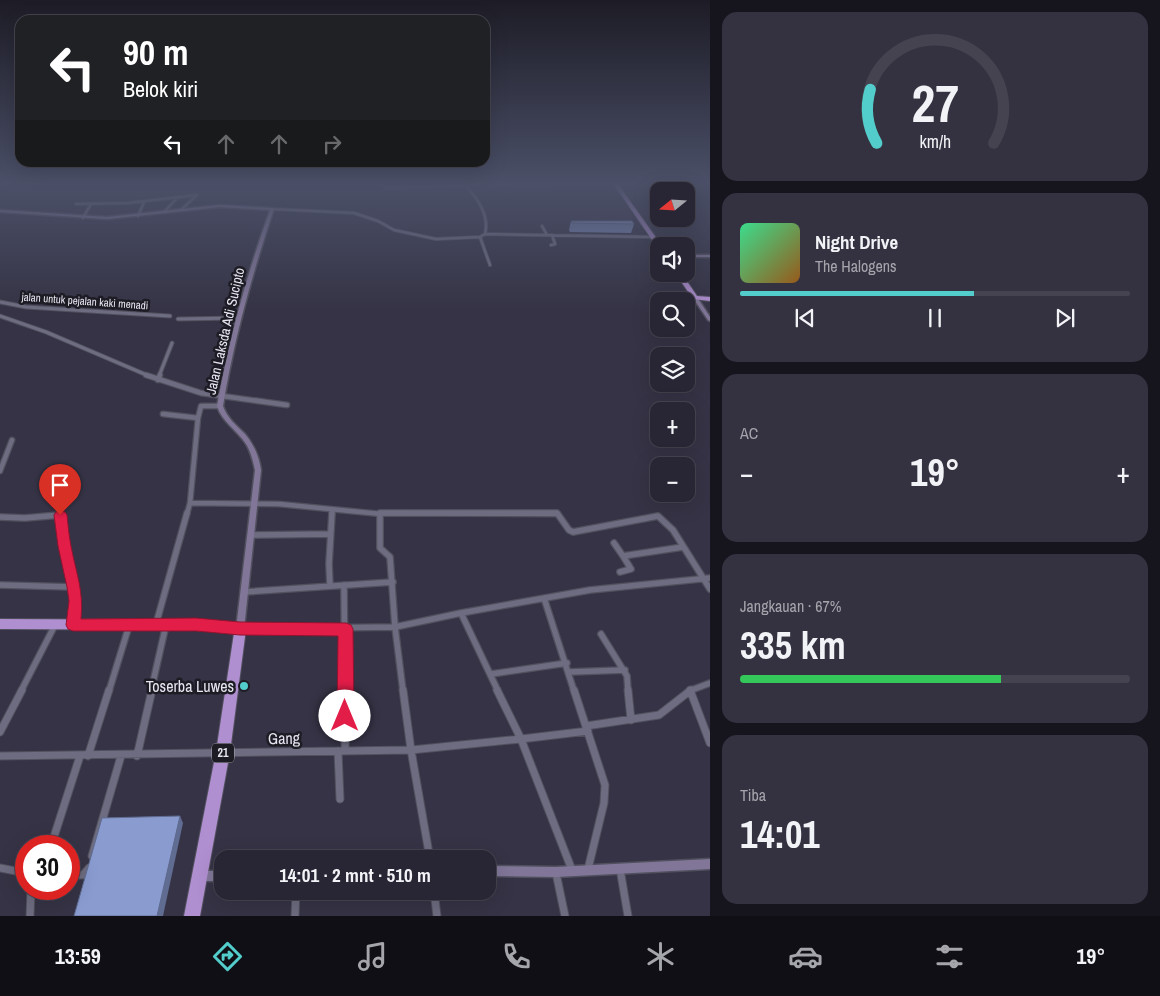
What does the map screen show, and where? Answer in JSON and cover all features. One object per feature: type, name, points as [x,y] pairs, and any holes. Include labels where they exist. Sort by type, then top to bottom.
[{"type":"highway","points":[[645,226],[653,237]]},
{"type":"highway","points":[[695,295],[710,299]]},
{"type":"highway","points":[[0,624],[196,625],[240,629]]},
{"type":"highway","name":"21","points":[[192,916],[223,752],[240,629]]},
{"type":"main road","points":[[199,876],[214,876]]},
{"type":"street","name":"Jalan Laksda Adi Sucipto","points":[[240,629],[258,483],[256,456],[244,436],[223,416],[220,406],[238,318],[258,245],[265,226]]},
{"type":"street","points":[[386,226],[394,230],[421,237],[447,239],[480,238],[485,234],[486,226]]},
{"type":"street","points":[[542,226],[547,235]]},
{"type":"street","points":[[485,234],[653,237]]},
{"type":"street","points":[[550,245],[556,244],[552,235]]},
{"type":"street","points":[[480,238],[484,244],[490,265]]},
{"type":"street","points":[[695,256],[710,256]]},
{"type":"street","points":[[695,298],[710,320]]},
{"type":"street","name":"jalan untuk pejalan kaki menadi","points":[[0,302],[26,307],[170,316]]},
{"type":"street","points":[[0,316],[46,332],[158,380],[201,393],[287,405]]},
{"type":"street","points":[[178,319],[238,318]]},
{"type":"street","points":[[158,380],[172,343]]},
{"type":"street","points":[[137,756],[161,625],[190,503],[201,393]]},
{"type":"street","points":[[201,406],[220,406]]},
{"type":"street","points":[[163,414],[198,418]]},
{"type":"street","points":[[0,471],[12,440]]},
{"type":"street","points":[[190,503],[255,503],[381,513],[557,513],[569,530],[573,532],[658,516],[670,527],[701,578],[710,589]]},
{"type":"street","points":[[330,586],[332,510]]},
{"type":"street","points":[[381,513],[380,548],[390,557],[395,627],[411,750],[428,850]]},
{"type":"street","points":[[0,517],[25,518],[60,515],[64,546],[76,601],[73,625]]},
{"type":"street","points":[[251,535],[330,534]]},
{"type":"street","points":[[614,543],[631,569],[620,572]]},
{"type":"street","points":[[623,556],[683,547]]},
{"type":"street","points":[[240,629],[395,627],[590,590],[710,578]]},
{"type":"street","points":[[244,592],[392,582]]},
{"type":"street","points":[[0,585],[74,587]]},
{"type":"street","points":[[340,799],[346,629],[344,585]]},
{"type":"street","points":[[544,598],[567,663],[605,785],[605,796],[588,869]]},
{"type":"street","points":[[461,613],[521,739],[572,870]]},
{"type":"street","points":[[0,732],[55,625]]},
{"type":"street","points":[[55,835],[130,625]]},
{"type":"street","points":[[601,634],[625,670],[629,688],[631,720]]},
{"type":"street","points":[[491,674],[567,663]]},
{"type":"street","points":[[569,672],[625,670]]},
{"type":"street","name":"Gang","points":[[0,756],[137,756],[223,752],[411,750],[521,739],[659,715],[690,690],[710,682]]},
{"type":"street","points":[[690,690],[710,743]]},
{"type":"street","points":[[80,875],[88,871],[98,830],[103,819],[121,756]]},
{"type":"street","points":[[496,871],[556,872],[710,864]]},
{"type":"street","points":[[620,868],[628,916]]},
{"type":"street","points":[[1,869],[15,871]]},
{"type":"street","points":[[556,872],[565,916]]},
{"type":"street","points":[[30,916],[31,900]]},
{"type":"street","points":[[295,916],[296,900]]},
{"type":"street","points":[[435,900],[437,916]]},
{"type":"building","points":[[180,816],[157,916],[74,916],[102,818]]},
{"type":"place","name":"Toserba Luwes","points":[[244,686]]},
{"type":"route","points":[[60,515],[64,546],[76,601],[73,625],[156,624],[240,629],[346,629],[345,716]]}]
